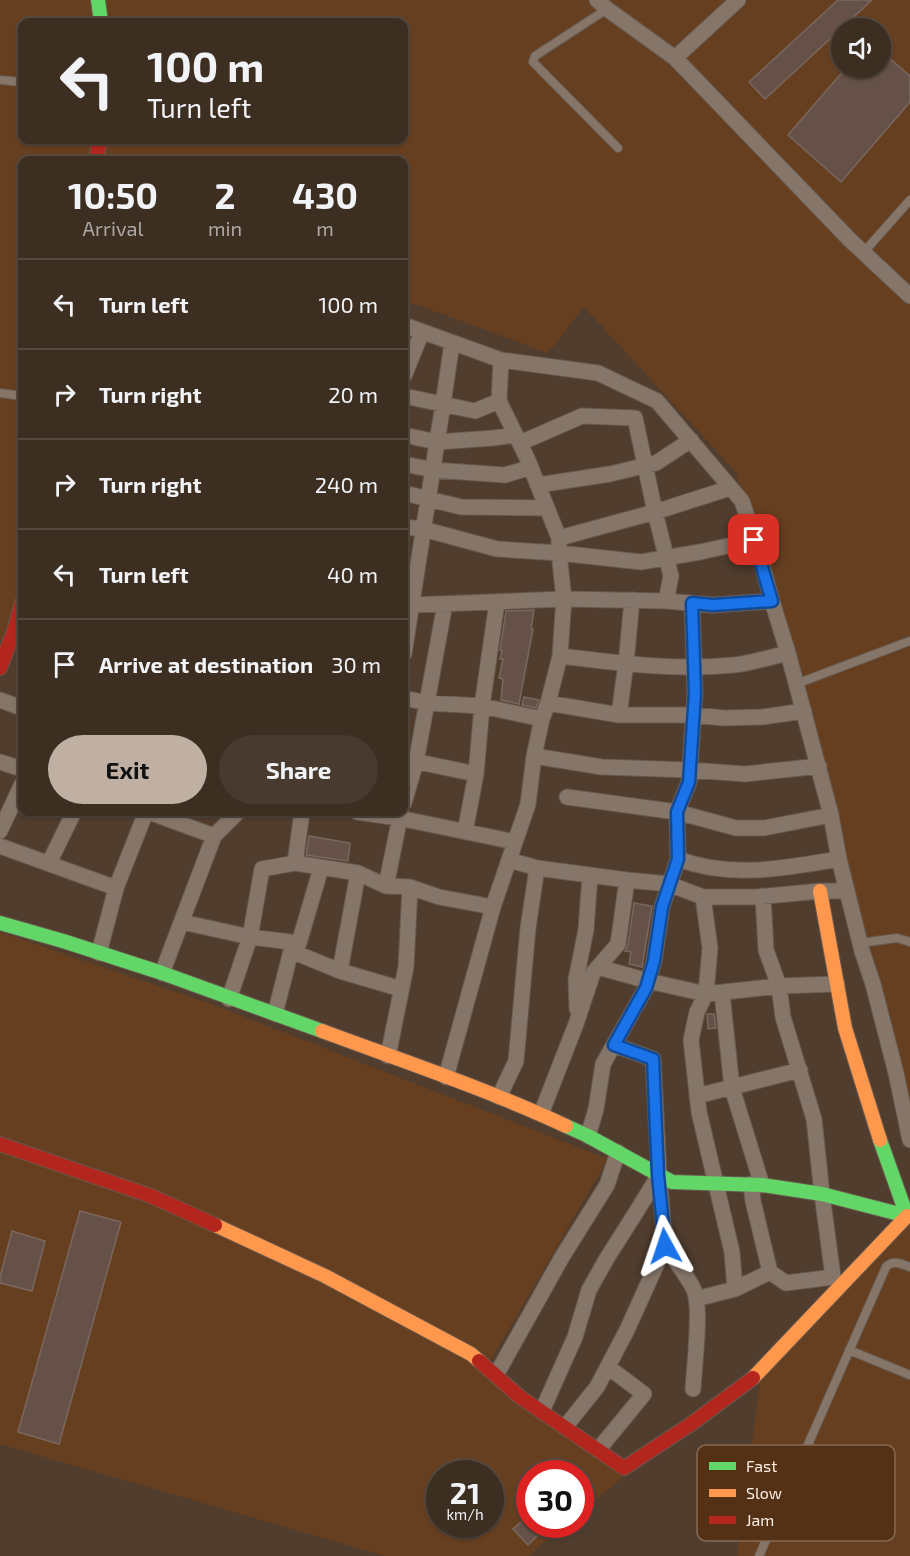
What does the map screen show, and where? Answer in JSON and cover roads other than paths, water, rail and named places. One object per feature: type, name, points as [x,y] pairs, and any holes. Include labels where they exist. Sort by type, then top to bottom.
[{"type":"street","points":[[99,0],[101,18]]},
{"type":"street","points":[[675,58],[738,0]]},
{"type":"street","points":[[602,4],[675,58],[863,253],[910,296]]},
{"type":"street","points":[[408,327],[501,360],[598,373],[657,401],[742,501],[819,766],[831,815],[838,859],[882,1017],[910,1140]]},
{"type":"street","points":[[408,366],[422,332]]},
{"type":"street","points":[[452,343],[433,470],[408,604],[564,599],[666,601],[713,605],[772,601]]},
{"type":"street","points":[[446,1077],[493,907],[528,804],[534,756],[542,719],[560,656],[564,599],[559,546],[531,467],[499,401],[501,360]]},
{"type":"street","points":[[408,397],[475,411],[499,401]]},
{"type":"street","points":[[408,436],[437,442],[493,438],[518,439],[582,416],[635,418],[655,512],[672,576],[666,601]]},
{"type":"street","points":[[538,485],[610,474],[656,463],[691,440]]},
{"type":"street","points":[[408,465],[433,470],[506,475],[531,467]]},
{"type":"street","points":[[559,546],[730,488]]},
{"type":"street","points":[[408,494],[461,507],[547,508]]},
{"type":"street","points":[[408,527],[423,529],[497,549],[559,546],[640,562],[754,540]]},
{"type":"street","points":[[619,716],[632,600]]},
{"type":"street","points":[[465,832],[476,774],[482,706],[497,602]]},
{"type":"street","points":[[588,1136],[596,1109],[603,1064],[646,988],[654,961],[662,907],[678,859],[677,812],[689,782],[695,693],[692,603]]},
{"type":"street","points":[[445,604],[427,703],[410,760],[476,774]]},
{"type":"street","points":[[0,668],[18,632]]},
{"type":"street","points":[[560,656],[694,668],[737,665],[788,653]]},
{"type":"street","points":[[408,699],[427,703],[482,706],[542,719]]},
{"type":"street","points":[[0,700],[18,707]]},
{"type":"street","points":[[548,704],[619,716],[762,717],[804,711]]},
{"type":"street","points":[[534,756],[602,767],[745,774],[819,766]]},
{"type":"street","points":[[0,762],[18,768]]},
{"type":"street","points":[[0,831],[18,793]]},
{"type":"street","points":[[567,797],[677,812],[736,828],[764,828],[831,815]]},
{"type":"street","points":[[408,813],[465,832],[515,842]]},
{"type":"street","points":[[49,863],[72,816]]},
{"type":"street","points":[[99,952],[116,888],[146,816]]},
{"type":"street","points":[[159,816],[214,836]]},
{"type":"street","points":[[162,973],[214,836],[234,816]]},
{"type":"street","points":[[295,863],[301,816]]},
{"type":"street","points":[[386,886],[400,816]]},
{"type":"street","points":[[0,846],[116,888]]},
{"type":"street","points":[[678,859],[693,864],[737,871],[776,870],[838,859]]},
{"type":"street","points":[[509,860],[537,868],[669,884],[703,897],[846,891]]},
{"type":"street","points":[[229,999],[250,938],[262,869],[295,863],[358,873],[386,886],[410,887],[439,897],[493,907]]},
{"type":"street","points":[[275,1014],[321,868]]},
{"type":"street","points":[[499,1097],[516,1061],[528,928],[537,868]]},
{"type":"street","points":[[340,971],[358,873]]},
{"type":"street","points":[[578,1017],[576,980],[586,930],[590,875]]},
{"type":"street","points":[[541,1114],[593,973],[618,944],[627,880]]},
{"type":"street","points":[[388,1056],[406,967],[410,887]]},
{"type":"street","points":[[820,891],[846,1028],[888,1165],[909,1214]]},
{"type":"street","points":[[722,993],[732,1088],[757,1185],[753,1201],[770,1272],[786,1283],[833,1277],[814,1119],[783,1017],[779,986],[766,950],[763,896]]},
{"type":"street","points":[[703,897],[710,948],[706,994],[697,1012],[691,1040],[699,1112],[732,1252],[735,1290]]},
{"type":"street","points":[[0,922],[162,973],[499,1097],[588,1136],[672,1182],[757,1185],[822,1194],[909,1214]]},
{"type":"street","points":[[182,922],[295,947],[340,971],[401,988]]},
{"type":"street","points":[[598,967],[706,994],[779,986],[837,984]]},
{"type":"street","points":[[614,1045],[653,1059],[658,1175],[665,1246],[694,1290],[696,1299],[693,1389]]},
{"type":"street","points":[[697,1096],[800,1070]]},
{"type":"street","points":[[0,1144],[151,1196],[324,1276],[471,1354],[520,1397],[624,1468],[691,1424],[758,1374],[909,1214]]},
{"type":"street","points":[[496,1375],[562,1257],[607,1185],[618,1152]]},
{"type":"street","points":[[542,1411],[575,1337],[589,1290],[658,1175]]},
{"type":"street","points":[[565,1427],[597,1387],[627,1330],[665,1246]]},
{"type":"street","points":[[696,1299],[735,1290],[770,1272]]},
{"type":"street","points":[[598,1450],[644,1394],[608,1367]]},
{"type":"lane","points":[[602,4],[535,56],[533,62],[618,148]]},
{"type":"lane","points":[[0,80],[18,82]]},
{"type":"lane","points":[[863,253],[910,200]]},
{"type":"lane","points":[[0,393],[18,395]]},
{"type":"lane","points":[[796,684],[910,641]]},
{"type":"lane","points":[[861,943],[910,934]]},
{"type":"lane","points":[[897,938],[910,942]]},
{"type":"lane","points":[[807,1445],[885,1267],[897,1262],[910,1266]]},
{"type":"lane","points":[[849,1350],[910,1375]]},
{"type":"lane","points":[[759,1556],[766,1541]]}]
